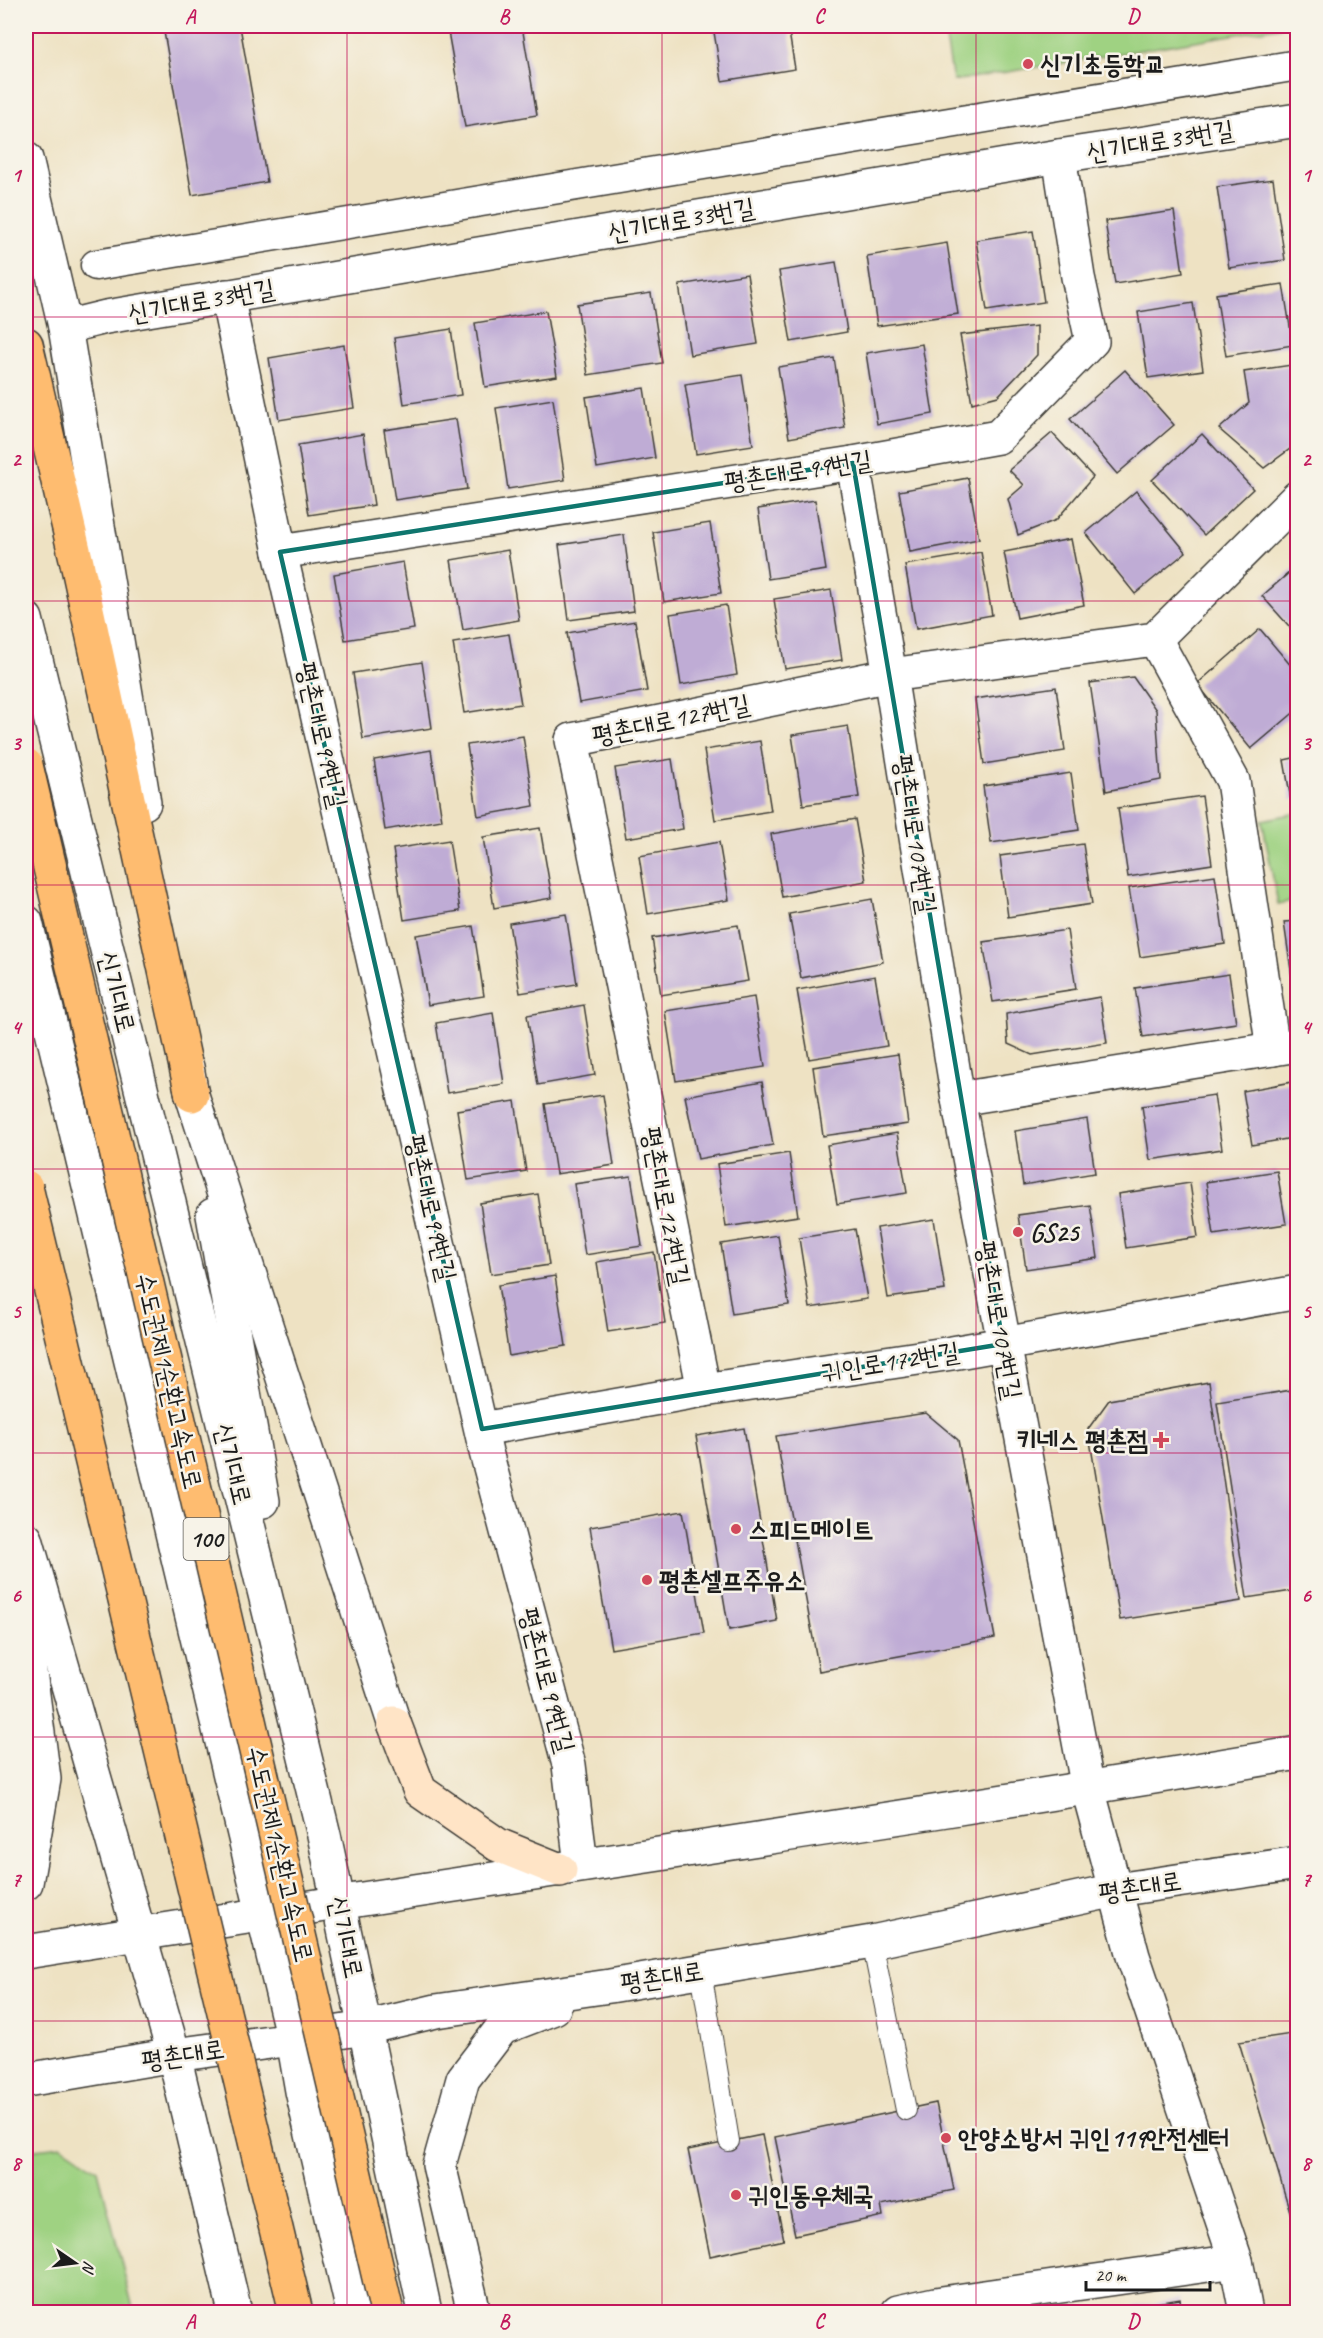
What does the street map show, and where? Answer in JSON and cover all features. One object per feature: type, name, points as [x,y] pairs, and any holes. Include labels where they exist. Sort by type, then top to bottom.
[{"type":"highway","points":[[26,344],[77,563],[192,1095]]},
{"type":"highway","name":"수도권제1순환고속도로","points":[[26,765],[387,2313]]},
{"type":"highway","points":[[26,1187],[296,2313]]},
{"type":"main road","points":[[394,1723],[420,1791],[498,1845],[571,1867]]},
{"type":"street","points":[[96,265],[1298,65]]},
{"type":"street","name":"신기대로33번길","points":[[65,327],[106,317],[227,296],[1059,156],[1298,120]]},
{"type":"street","name":"평촌대로99번길","points":[[280,552],[853,463],[998,437],[1092,341],[1078,277],[1059,156]]},
{"type":"street","points":[[26,159],[65,327],[192,1095],[314,1796]]},
{"type":"street","name":"평촌대로99번길","points":[[227,296],[280,552],[482,1429],[569,1765],[571,1867]]},
{"type":"street","name":"평촌대로107번길","points":[[853,463],[890,675],[958,1099],[1088,1789],[1133,1956],[1236,2261],[1246,2313]]},
{"type":"street","points":[[958,1099],[1285,1047],[1233,781],[1155,639],[1298,497]]},
{"type":"street","name":"신기대로","points":[[26,619],[339,1902],[425,2313]]},
{"type":"street","name":"평촌대로127번길","points":[[704,1390],[572,740],[890,675],[1155,639]]},
{"type":"street","points":[[26,922],[293,2039],[302,2091],[353,2313]]},
{"type":"street","points":[[192,1095],[394,1723]]},
{"type":"street","name":"귀인로172번길","points":[[482,1429],[704,1390],[1003,1344],[1298,1292]]},
{"type":"street","points":[[26,1539],[174,2055],[234,2313]]},
{"type":"street","points":[[26,1641],[44,1779],[26,1883]]},
{"type":"street","points":[[26,1952],[339,1902],[1088,1789],[1298,1753]]},
{"type":"street","name":"평촌대로","points":[[26,2080],[174,2055],[365,2028],[436,2011],[610,1986],[872,1942],[1116,1890],[1298,1863]]},
{"type":"street","points":[[474,2313],[440,2166],[463,2079],[502,2028],[610,1986]]},
{"type":"street","points":[[898,2313],[1236,2261]]},
{"type":"lane","points":[[872,1942],[906,2110]]},
{"type":"lane","points":[[701,1971],[729,2141]]},
{"type":"highlighted area","points":[[853,463],[1003,1344],[482,1429],[280,552]]},
{"type":"green space","name":"신기초등학교","points":[[944,26],[1286,26],[953,81]]},
{"type":"green space","points":[[1297,813],[1297,900],[1278,904],[1262,820]]},
{"type":"green space","points":[[62,2146],[98,2170],[134,2312],[26,2312],[26,2150]]},
{"type":"building","points":[[163,26],[240,26],[267,182],[192,195]]},
{"type":"building","points":[[447,26],[522,26],[537,115],[465,127]]},
{"type":"building","points":[[713,26],[788,26],[795,69],[722,81]]},
{"type":"building","points":[[1273,179],[1285,260],[1229,268],[1217,187]]},
{"type":"building","points":[[1174,211],[1183,273],[1115,284],[1105,221]]},
{"type":"building","points":[[1033,231],[1044,302],[987,311],[976,240]]},
{"type":"building","points":[[947,243],[958,314],[877,326],[867,256]]},
{"type":"building","points":[[836,262],[847,332],[791,342],[779,271]]},
{"type":"building","points":[[747,274],[758,344],[690,355],[679,285]]},
{"type":"building","points":[[1283,284],[1293,345],[1226,356],[1216,294]]},
{"type":"building","points":[[651,293],[662,363],[588,375],[577,304]]},
{"type":"building","points":[[1193,303],[1203,370],[1148,378],[1138,312]]},
{"type":"building","points":[[546,311],[557,376],[485,387],[475,323]]},
{"type":"building","points":[[1037,326],[1037,355],[998,396],[972,403],[960,335]]},
{"type":"building","points":[[451,329],[461,395],[404,404],[394,338]]},
{"type":"building","points":[[922,344],[933,414],[877,424],[866,353]]},
{"type":"building","points":[[344,345],[354,408],[279,420],[269,358]]},
{"type":"building","points":[[834,358],[845,428],[789,438],[778,367]]},
{"type":"building","points":[[1298,364],[1298,443],[1264,468],[1219,429],[1249,403],[1244,372]]},
{"type":"building","points":[[1125,370],[1174,425],[1117,474],[1070,419]]},
{"type":"building","points":[[742,375],[753,445],[696,454],[685,384]]},
{"type":"building","points":[[644,388],[655,458],[597,468],[586,397]]},
{"type":"building","points":[[553,399],[565,480],[508,489],[496,408]]},
{"type":"building","points":[[456,419],[467,489],[395,500],[384,430]]},
{"type":"building","points":[[1052,433],[1093,477],[1056,520],[1018,535],[1008,499],[1024,485],[1009,470]]},
{"type":"building","points":[[363,434],[374,505],[309,515],[298,445]]},
{"type":"building","points":[[1202,434],[1253,489],[1204,535],[1152,480]]},
{"type":"building","points":[[968,478],[979,539],[910,552],[899,491]]},
{"type":"building","points":[[1136,491],[1186,552],[1135,594],[1086,533]]},
{"type":"building","points":[[815,500],[826,570],[768,579],[758,509]]},
{"type":"building","points":[[710,523],[721,593],[664,602],[653,532]]},
{"type":"building","points":[[624,535],[634,611],[569,620],[559,545]]},
{"type":"building","points":[[1071,539],[1084,605],[1017,618],[1004,552]]},
{"type":"building","points":[[508,550],[519,620],[463,630],[451,560]]},
{"type":"building","points":[[981,552],[992,615],[916,629],[905,565]]},
{"type":"building","points":[[403,562],[414,629],[345,640],[334,574]]},
{"type":"building","points":[[1298,565],[1298,636],[1262,596]]},
{"type":"building","points":[[831,590],[842,660],[785,669],[774,599]]},
{"type":"building","points":[[726,605],[737,675],[681,685],[670,614]]},
{"type":"building","points":[[635,621],[647,691],[579,703],[567,633]]},
{"type":"building","points":[[1260,629],[1298,674],[1298,709],[1251,749],[1197,684]]},
{"type":"building","points":[[509,634],[521,704],[464,713],[453,643]]},
{"type":"building","points":[[422,662],[432,728],[363,739],[353,673]]},
{"type":"building","points":[[1133,677],[1156,710],[1161,780],[1106,791],[1090,683]]},
{"type":"building","points":[[1056,687],[1065,751],[984,764],[975,699]]},
{"type":"building","points":[[848,726],[859,797],[803,805],[792,735]]},
{"type":"building","points":[[523,736],[534,806],[478,816],[467,745]]},
{"type":"building","points":[[760,741],[771,811],[715,820],[704,750]]},
{"type":"building","points":[[431,750],[442,820],[385,830],[374,760]]},
{"type":"building","points":[[1298,757],[1298,798],[1291,800],[1284,760]]},
{"type":"building","points":[[672,759],[683,829],[626,838],[615,768]]},
{"type":"building","points":[[1071,773],[1079,830],[991,843],[983,786]]},
{"type":"building","points":[[1202,796],[1212,864],[1128,877],[1118,808]]},
{"type":"building","points":[[855,819],[866,881],[782,897],[771,834]]},
{"type":"building","points":[[540,828],[552,898],[494,908],[483,837]]},
{"type":"building","points":[[449,840],[460,911],[404,920],[393,849]]},
{"type":"building","points":[[719,842],[729,900],[648,914],[639,856]]},
{"type":"building","points":[[1083,844],[1092,904],[1008,917],[1000,856]]},
{"type":"building","points":[[1215,875],[1225,944],[1140,957],[1129,888]]},
{"type":"building","points":[[872,899],[883,962],[801,978],[789,914]]},
{"type":"building","points":[[566,914],[577,984],[520,993],[509,923]]},
{"type":"building","points":[[1298,921],[1298,1004],[1296,1005],[1284,922]]},
{"type":"building","points":[[738,925],[748,981],[661,995],[652,938]]},
{"type":"building","points":[[473,926],[484,996],[428,1005],[416,935]]},
{"type":"building","points":[[1067,930],[1076,989],[993,1002],[983,942]]},
{"type":"building","points":[[1229,974],[1236,1023],[1143,1037],[1135,988]]},
{"type":"building","points":[[875,976],[887,1046],[809,1059],[797,990]]},
{"type":"building","points":[[754,997],[765,1067],[676,1081],[665,1011]]},
{"type":"building","points":[[1100,997],[1107,1043],[1032,1055],[1008,1044],[1006,1014]]},
{"type":"building","points":[[584,1005],[595,1075],[538,1085],[527,1015]]},
{"type":"building","points":[[493,1013],[504,1084],[447,1093],[436,1023]]},
{"type":"building","points":[[898,1054],[908,1124],[823,1136],[813,1067]]},
{"type":"building","points":[[1298,1081],[1298,1137],[1252,1145],[1243,1091]]},
{"type":"building","points":[[762,1082],[773,1145],[698,1159],[685,1096]]},
{"type":"building","points":[[603,1095],[614,1165],[556,1174],[545,1104]]},
{"type":"building","points":[[1214,1095],[1222,1149],[1150,1160],[1142,1106]]},
{"type":"building","points":[[515,1101],[526,1171],[468,1180],[457,1110]]},
{"type":"building","points":[[1087,1119],[1095,1173],[1023,1185],[1015,1131]]},
{"type":"building","points":[[897,1133],[907,1193],[837,1204],[827,1145]]},
{"type":"building","points":[[789,1153],[798,1216],[726,1227],[717,1164]]},
{"type":"building","points":[[1298,1160],[1298,1176],[1296,1176],[1294,1161]]},
{"type":"building","points":[[1277,1171],[1286,1224],[1214,1235],[1206,1182]]},
{"type":"building","points":[[631,1176],[642,1246],[585,1255],[574,1184]]},
{"type":"building","points":[[1190,1183],[1198,1237],[1126,1248],[1118,1194]]},
{"type":"building","points":[[538,1194],[549,1265],[491,1274],[480,1203]]},
{"type":"building","points":[[1090,1205],[1098,1258],[1026,1269],[1018,1215]]},
{"type":"building","points":[[934,1219],[945,1290],[888,1298],[877,1228]]},
{"type":"building","points":[[855,1229],[867,1299],[810,1308],[799,1238]]},
{"type":"building","points":[[778,1235],[789,1305],[732,1314],[721,1244]]},
{"type":"building","points":[[654,1252],[665,1323],[608,1332],[597,1262]]},
{"type":"building","points":[[555,1276],[566,1346],[509,1356],[498,1285]]},
{"type":"building","points":[[1209,1382],[1241,1601],[1120,1620],[1088,1429],[1109,1400]]},
{"type":"building","points":[[1298,1389],[1298,1590],[1247,1598],[1217,1402]]},
{"type":"building","points":[[926,1413],[958,1440],[995,1638],[819,1671],[776,1436]]},
{"type":"building","name":"스피드메이트","points":[[744,1428],[777,1621],[729,1630],[696,1436]]},
{"type":"building","name":"평촌셀프주유소","points":[[683,1511],[704,1633],[611,1649],[590,1527]]},
{"type":"building","points":[[1298,2033],[1298,2235],[1297,2235],[1239,2042]]},
{"type":"building","points":[[936,2103],[954,2190],[881,2205],[883,2216],[795,2235],[775,2137]]},
{"type":"building","name":"귀인동우체국","points":[[762,2135],[784,2240],[710,2256],[688,2150]]},
{"type":"building","points":[[1180,2299],[1182,2312],[1109,2312],[1109,2311]]},
{"type":"place","name":"신기초등학교","points":[[1028,64]]},
{"type":"place","name":"GS25","points":[[1018,1232]]},
{"type":"place","name":"키네스 평촌점","points":[[1161,1440]]},
{"type":"place","name":"스피드메이트","points":[[736,1529]]},
{"type":"place","name":"평촌셀프주유소","points":[[647,1580]]},
{"type":"place","name":"안양소방서 귀인119안전센터","points":[[946,2138]]},
{"type":"place","name":"귀인동우체국","points":[[736,2195]]}]
